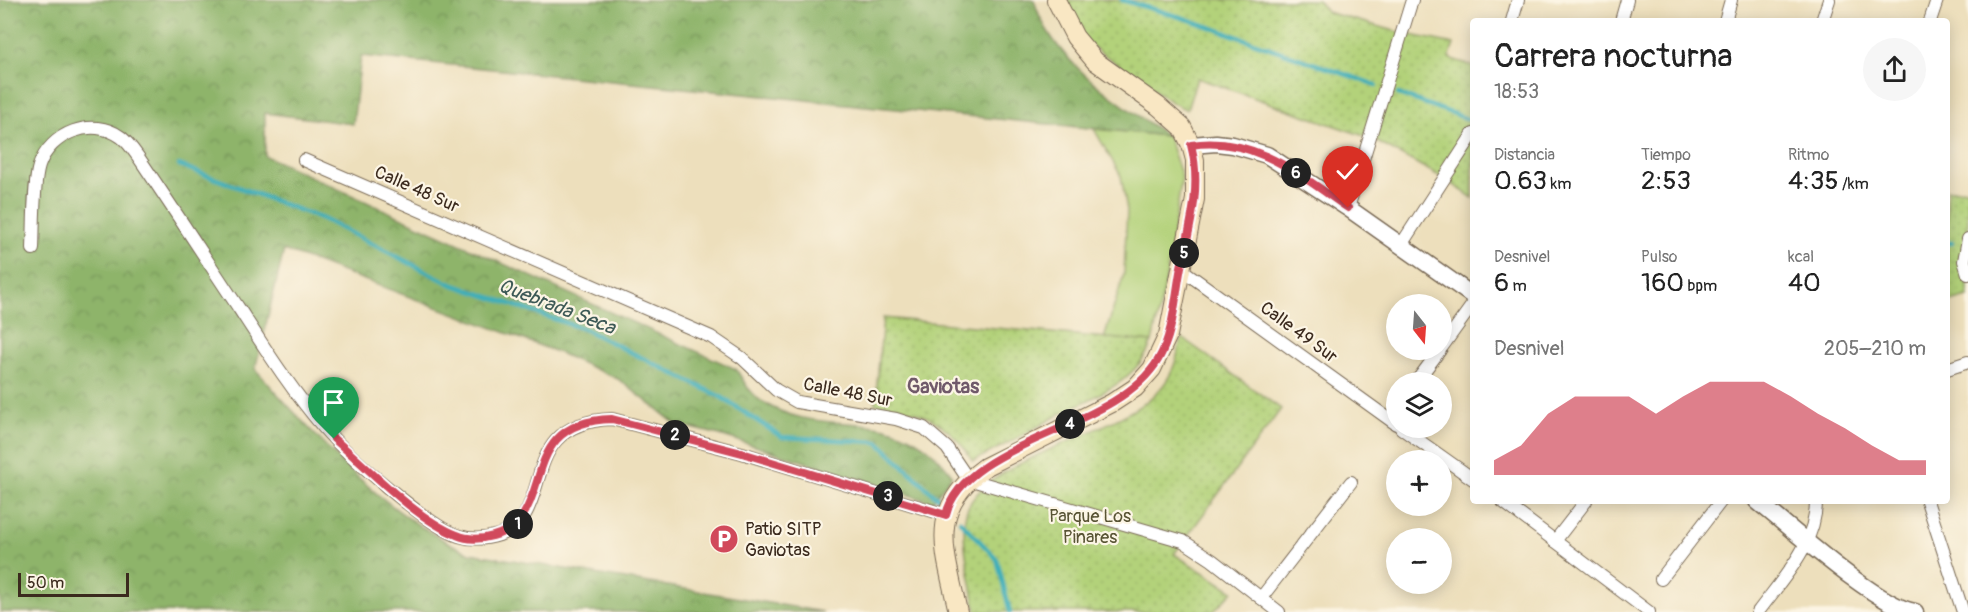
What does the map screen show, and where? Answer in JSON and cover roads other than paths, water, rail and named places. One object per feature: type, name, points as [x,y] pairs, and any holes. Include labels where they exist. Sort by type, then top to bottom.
[{"type":"main road","points":[[958,612],[946,553],[946,515],[950,502],[968,479],[1008,454],[1112,403],[1144,379],[1159,358],[1166,341],[1196,188],[1197,174],[1191,145],[1175,121],[1095,61],[1075,37],[1056,0]]},
{"type":"street","points":[[1348,208],[1412,0]]},
{"type":"street","points":[[1513,18],[1518,0]]},
{"type":"street","points":[[1622,18],[1627,0]]},
{"type":"street","points":[[1726,18],[1731,0]]},
{"type":"street","points":[[1823,18],[1829,0]]},
{"type":"street","points":[[1931,18],[1937,0]]},
{"type":"street","points":[[33,249],[39,166],[50,146],[68,132],[96,126],[121,137],[139,158],[271,359],[324,428],[416,511],[457,536],[485,538],[510,530],[526,515],[541,465],[559,435],[573,426],[594,419],[612,419],[742,453],[946,515]]},
{"type":"street","points":[[1401,245],[1470,139]]},
{"type":"street","points":[[1191,145],[1225,144],[1267,155],[1348,208],[1470,294]]},
{"type":"street","name":"Calle 48 Sur","points":[[304,160],[711,337],[736,353],[776,390],[797,402],[915,424],[940,441],[968,479]]},
{"type":"street","points":[[1966,245],[1964,261],[1968,274]]},
{"type":"street","name":"Calle 49 Sur","points":[[1181,269],[1386,412]]},
{"type":"street","points":[[1452,333],[1470,308]]},
{"type":"street","points":[[1950,368],[1968,362]]},
{"type":"street","points":[[1415,438],[1470,476]]},
{"type":"street","points":[[968,479],[1183,542],[1279,612]]},
{"type":"street","points":[[1261,598],[1351,482]]},
{"type":"street","points":[[1506,504],[1649,612]]},
{"type":"street","points":[[1555,541],[1584,504]]},
{"type":"street","points":[[1661,579],[1719,504]]},
{"type":"street","points":[[1761,504],[1897,610],[1915,612]]},
{"type":"street","points":[[1758,612],[1808,543],[1816,516],[1816,504]]},
{"type":"street","points":[[1928,504],[1965,609]]},
{"type":"waterway","points":[[1122,0],[1187,19],[1376,85]]},
{"type":"waterway","points":[[1398,94],[1468,119]]},
{"type":"waterway","name":"Quebrada Seca","points":[[179,165],[323,219],[451,284],[584,329],[721,397],[782,437],[878,442],[940,500]]},
{"type":"waterway","name":"Quebrada Seca","points":[[960,521],[997,559],[1010,612]]},
{"type":"place","name":"Patio SITP Gaviotas","points":[[724,539]]},
{"type":"district","name":"Gaviotas","points":[[943,386]]},
{"type":"park label","name":"Parque Los Pinares","points":[[1090,526]]}]
